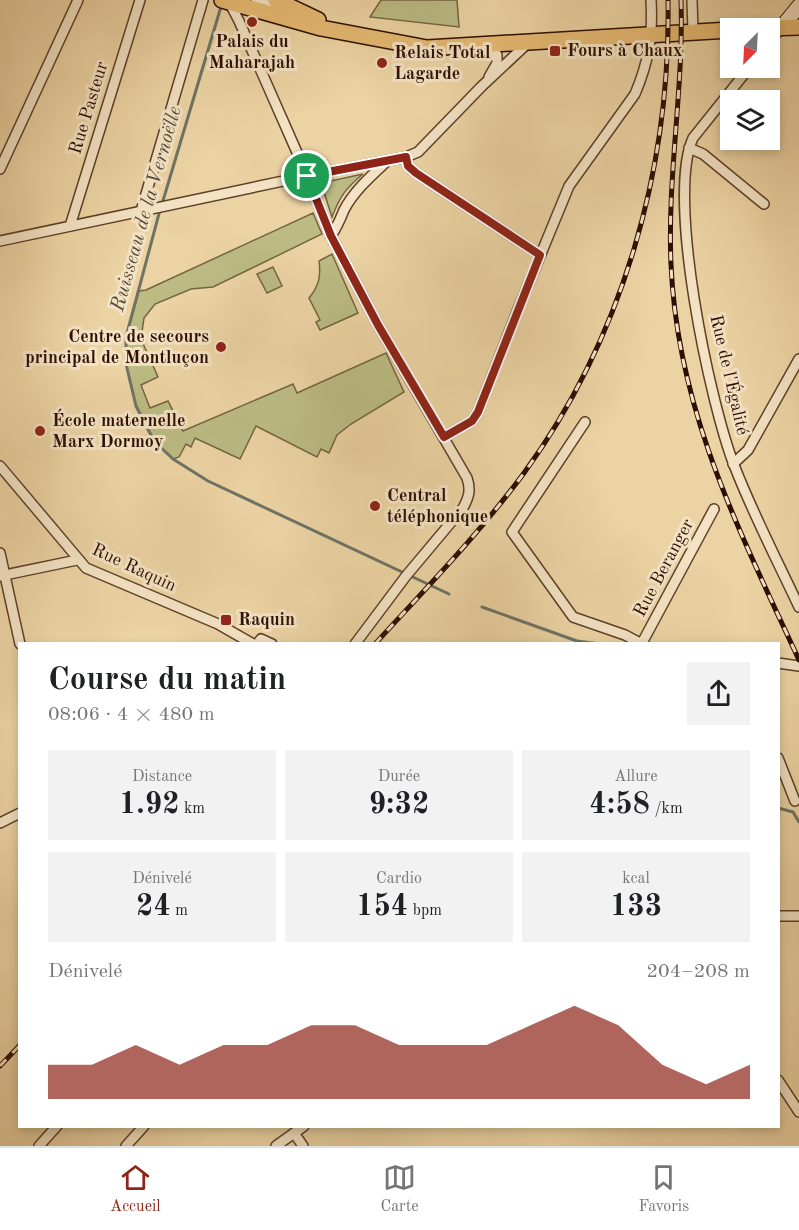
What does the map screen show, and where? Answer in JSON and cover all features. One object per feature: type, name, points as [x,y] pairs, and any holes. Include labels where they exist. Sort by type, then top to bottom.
[{"type":"main road","points":[[226,1],[243,14],[427,48],[720,30]]},
{"type":"main road","points":[[286,2],[304,14],[351,34]]},
{"type":"main road","points":[[780,22],[799,6]]},
{"type":"main road","points":[[780,28],[799,27]]},
{"type":"street","points":[[0,169],[78,0]]},
{"type":"street","name":"Rue Pasteur","points":[[70,226],[140,0]]},
{"type":"street","points":[[141,211],[203,0]]},
{"type":"street","points":[[444,437],[472,421],[478,412],[569,186],[635,94],[644,70],[652,33],[651,0]]},
{"type":"street","points":[[692,0],[693,31]]},
{"type":"street","points":[[304,14],[292,14],[266,2],[258,2],[243,14],[331,236],[378,325],[467,478],[470,488],[469,498],[463,508],[408,574],[357,642]]},
{"type":"street","points":[[0,241],[406,157],[418,152],[482,86],[528,43]]},
{"type":"street","points":[[482,86],[497,63],[497,52],[486,44]]},
{"type":"street","points":[[741,78],[691,143],[764,204]]},
{"type":"street","name":"Rue de l'Égalité","points":[[691,143],[686,168],[685,215],[696,308],[711,383],[734,464],[799,607]]},
{"type":"street","points":[[406,157],[408,166],[416,173],[540,255]]},
{"type":"street","points":[[331,236],[360,187],[387,161]]},
{"type":"street","points":[[734,464],[748,450],[799,359]]},
{"type":"street","points":[[585,422],[512,532],[573,617],[640,642]]},
{"type":"street","name":"Rue Raquin","points":[[0,466],[86,568],[218,624],[251,642]]},
{"type":"street","name":"Rue Beranger","points":[[643,642],[714,509]]},
{"type":"street","points":[[0,553],[3,576],[20,642]]},
{"type":"street","points":[[3,576],[77,560]]},
{"type":"street","points":[[350,642],[370,624]]},
{"type":"street","points":[[780,663],[799,666]]},
{"type":"street","points":[[780,763],[795,801]]},
{"type":"street","points":[[0,823],[18,814]]},
{"type":"street","points":[[780,916],[799,916]]},
{"type":"street","points":[[783,1093],[796,1101],[799,1112]]},
{"type":"street","points":[[39,1146],[55,1128]]},
{"type":"street","points":[[126,1146],[142,1128]]},
{"type":"street","points":[[276,1146],[301,1128]]},
{"type":"street","points":[[294,1133],[303,1146]]},
{"type":"green space","points":[[381,0],[457,0],[459,27],[370,17]]},
{"type":"green space","points":[[363,174],[344,193],[332,217],[321,183]]},
{"type":"green space","points":[[313,213],[322,234],[213,287],[191,289],[155,304],[144,318],[141,339],[158,377],[141,385],[150,408],[168,401],[183,431],[293,384],[297,393],[386,353],[404,392],[351,424],[337,435],[329,453],[321,449],[317,457],[256,426],[240,459],[195,438],[191,447],[186,444],[179,457],[173,459],[154,441],[136,406],[126,364],[126,337],[139,291],[146,290]]},
{"type":"green space","points":[[332,254],[358,313],[320,330],[316,322],[320,320],[309,298],[318,281],[319,261]]},
{"type":"green space","points":[[273,267],[282,286],[267,293],[257,274]]},
{"type":"waterway","name":"Ruisseau de la Vernoëlle","points":[[162,204],[220,10]]},
{"type":"waterway","name":"Ruisseau de la Vernoëlle","points":[[160,210],[126,337],[126,364],[136,406],[154,441],[173,459],[208,481],[449,594]]},
{"type":"waterway","name":"Ruisseau de la Vernoëlle","points":[[482,607],[585,642]]},
{"type":"waterway","name":"Ruisseau de la Vernoëlle","points":[[780,809],[793,812],[799,822]]},
{"type":"railway","points":[[377,642],[507,496],[559,420],[589,365],[614,308],[634,248],[650,187],[661,125],[667,63],[668,0]]},
{"type":"railway","points":[[681,0],[680,66],[670,231],[676,318],[685,369],[698,419],[715,468],[734,516],[799,660]]},
{"type":"railway","points":[[0,1066],[18,1047]]},
{"type":"place","name":"Palais du Maharajah","points":[[252,22]]},
{"type":"place","name":"Fours à Chaux","points":[[555,51]]},
{"type":"place","name":"Relais Total Lagarde","points":[[382,63]]},
{"type":"place","name":"Centre de secours principal de Montluçon","points":[[221,347]]},
{"type":"place","name":"École maternelle Marx Dormoy","points":[[40,431]]},
{"type":"place","name":"Central téléphonique","points":[[375,506]]},
{"type":"place","name":"Raquin","points":[[226,620]]},
{"type":"route","points":[[406,157],[408,166],[416,173],[540,255],[484,400],[472,421],[444,437],[378,325],[331,236],[307,176],[406,157]]}]
